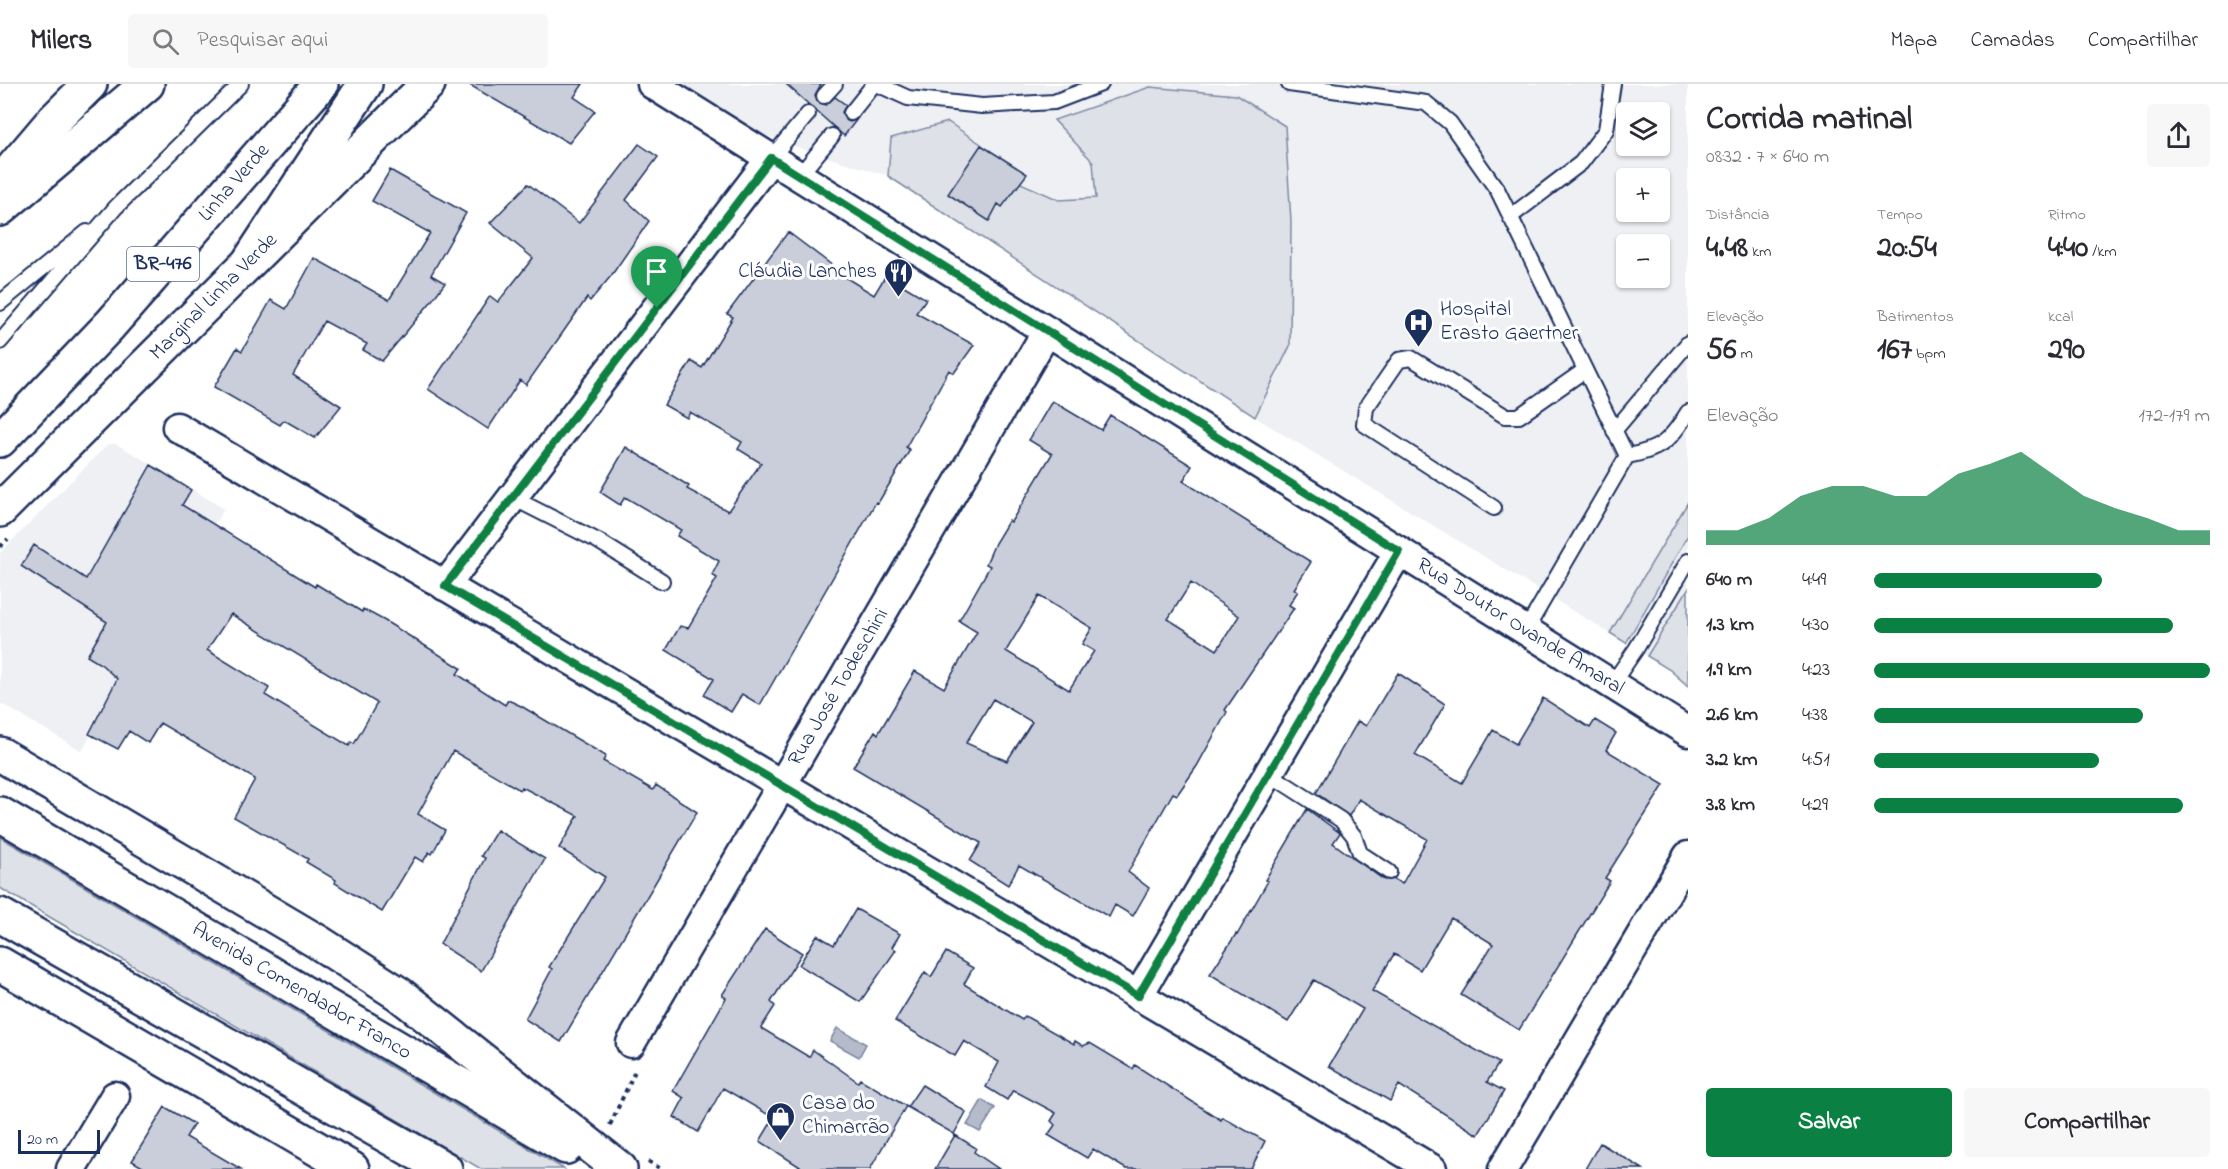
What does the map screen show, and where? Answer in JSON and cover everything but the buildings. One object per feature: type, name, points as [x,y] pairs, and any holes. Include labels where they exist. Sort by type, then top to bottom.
[{"type":"main road","points":[[0,183],[51,123],[90,84]]},
{"type":"main road","points":[[0,209],[147,84]]},
{"type":"main road","name":"Linha Verde","points":[[0,440],[110,325],[321,84]]},
{"type":"main road","points":[[250,260],[365,84]]},
{"type":"main road","name":"Marginal Linha Verde","points":[[0,510],[428,84]]},
{"type":"main road","points":[[0,754],[308,936],[399,994],[620,1169]]},
{"type":"main road","name":"Avenida Comendador Franco","points":[[0,814],[603,1169]]},
{"type":"main road","points":[[0,915],[445,1169]]},
{"type":"main road","points":[[0,964],[352,1169]]},
{"type":"street","name":"Rua Doutor Ovande Amaral","points":[[652,84],[1688,732]]},
{"type":"street","points":[[445,586],[771,158]]},
{"type":"street","name":"Rua José Todeschini","points":[[631,1043],[1047,331]]},
{"type":"street","points":[[177,427],[1432,1169]]},
{"type":"street","points":[[1138,996],[1399,551]]},
{"type":"street","points":[[1503,1169],[1688,856]]},
{"type":"street","points":[[71,1169],[115,1096]]},
{"type":"lane","points":[[0,342],[117,207],[241,84]]},
{"type":"lane","points":[[824,96],[835,84]]},
{"type":"lane","points":[[851,113],[875,84],[908,98],[982,106],[1054,102],[1101,84]]},
{"type":"lane","points":[[1289,84],[1426,103],[1450,123],[1498,191],[1627,456]]},
{"type":"lane","points":[[1510,218],[1581,162],[1606,130],[1613,84]]},
{"type":"lane","points":[[771,158],[808,114]]},
{"type":"lane","points":[[799,176],[832,136]]},
{"type":"lane","points":[[0,303],[117,207]]},
{"type":"lane","points":[[1614,430],[1688,344]]},
{"type":"lane","points":[[1494,508],[1364,424],[1366,408],[1399,360],[1411,358],[1505,416],[1519,416],[1585,370]]},
{"type":"lane","points":[[1526,630],[1627,456],[1651,451],[1675,433],[1688,412]]},
{"type":"lane","points":[[513,498],[598,541],[662,581]]},
{"type":"lane","points":[[1611,684],[1636,649],[1688,561]]},
{"type":"lane","points":[[1268,773],[1341,820],[1349,827],[1360,853],[1389,872]]},
{"type":"path","points":[[609,1125],[635,1071]]},
{"type":"shaded area","name":"Hospital Erasto Gaertner","points":[[681,84],[1688,84],[1688,681],[1255,417],[889,176],[816,154],[748,129]]},
{"type":"shaded area","points":[[1150,87],[1236,95],[1285,126],[1291,221],[1290,346],[1255,417],[888,176],[891,138],[948,122],[981,144],[1005,176],[1059,200],[1096,198],[1093,162],[1054,120]]},
{"type":"shaded area","points":[[108,444],[116,444],[224,509],[117,678],[92,724],[87,735],[90,737],[82,751],[0,703],[0,553]]},
{"type":"shaded area","points":[[1688,502],[1688,535],[1626,643],[1610,633]]},
{"type":"shaded area","points":[[1688,589],[1688,686],[1670,670],[1647,656]]},
{"type":"shaded area","points":[[0,837],[564,1169],[481,1169],[0,888]]},
{"type":"water","points":[[837,1028],[866,1044],[859,1057],[830,1041]]},
{"type":"water","points":[[982,1100],[995,1108],[980,1132],[967,1125]]},
{"type":"place","name":"Cláudia Lanches","points":[[898,298]]},
{"type":"place","name":"Hospital Erasto Gaertner","points":[[1419,348]]},
{"type":"place","name":"Casa do Chimarrão","points":[[781,1142]]},
{"type":"route","points":[[771,158],[1399,551],[1138,996],[445,586],[657,308],[771,158]]}]
